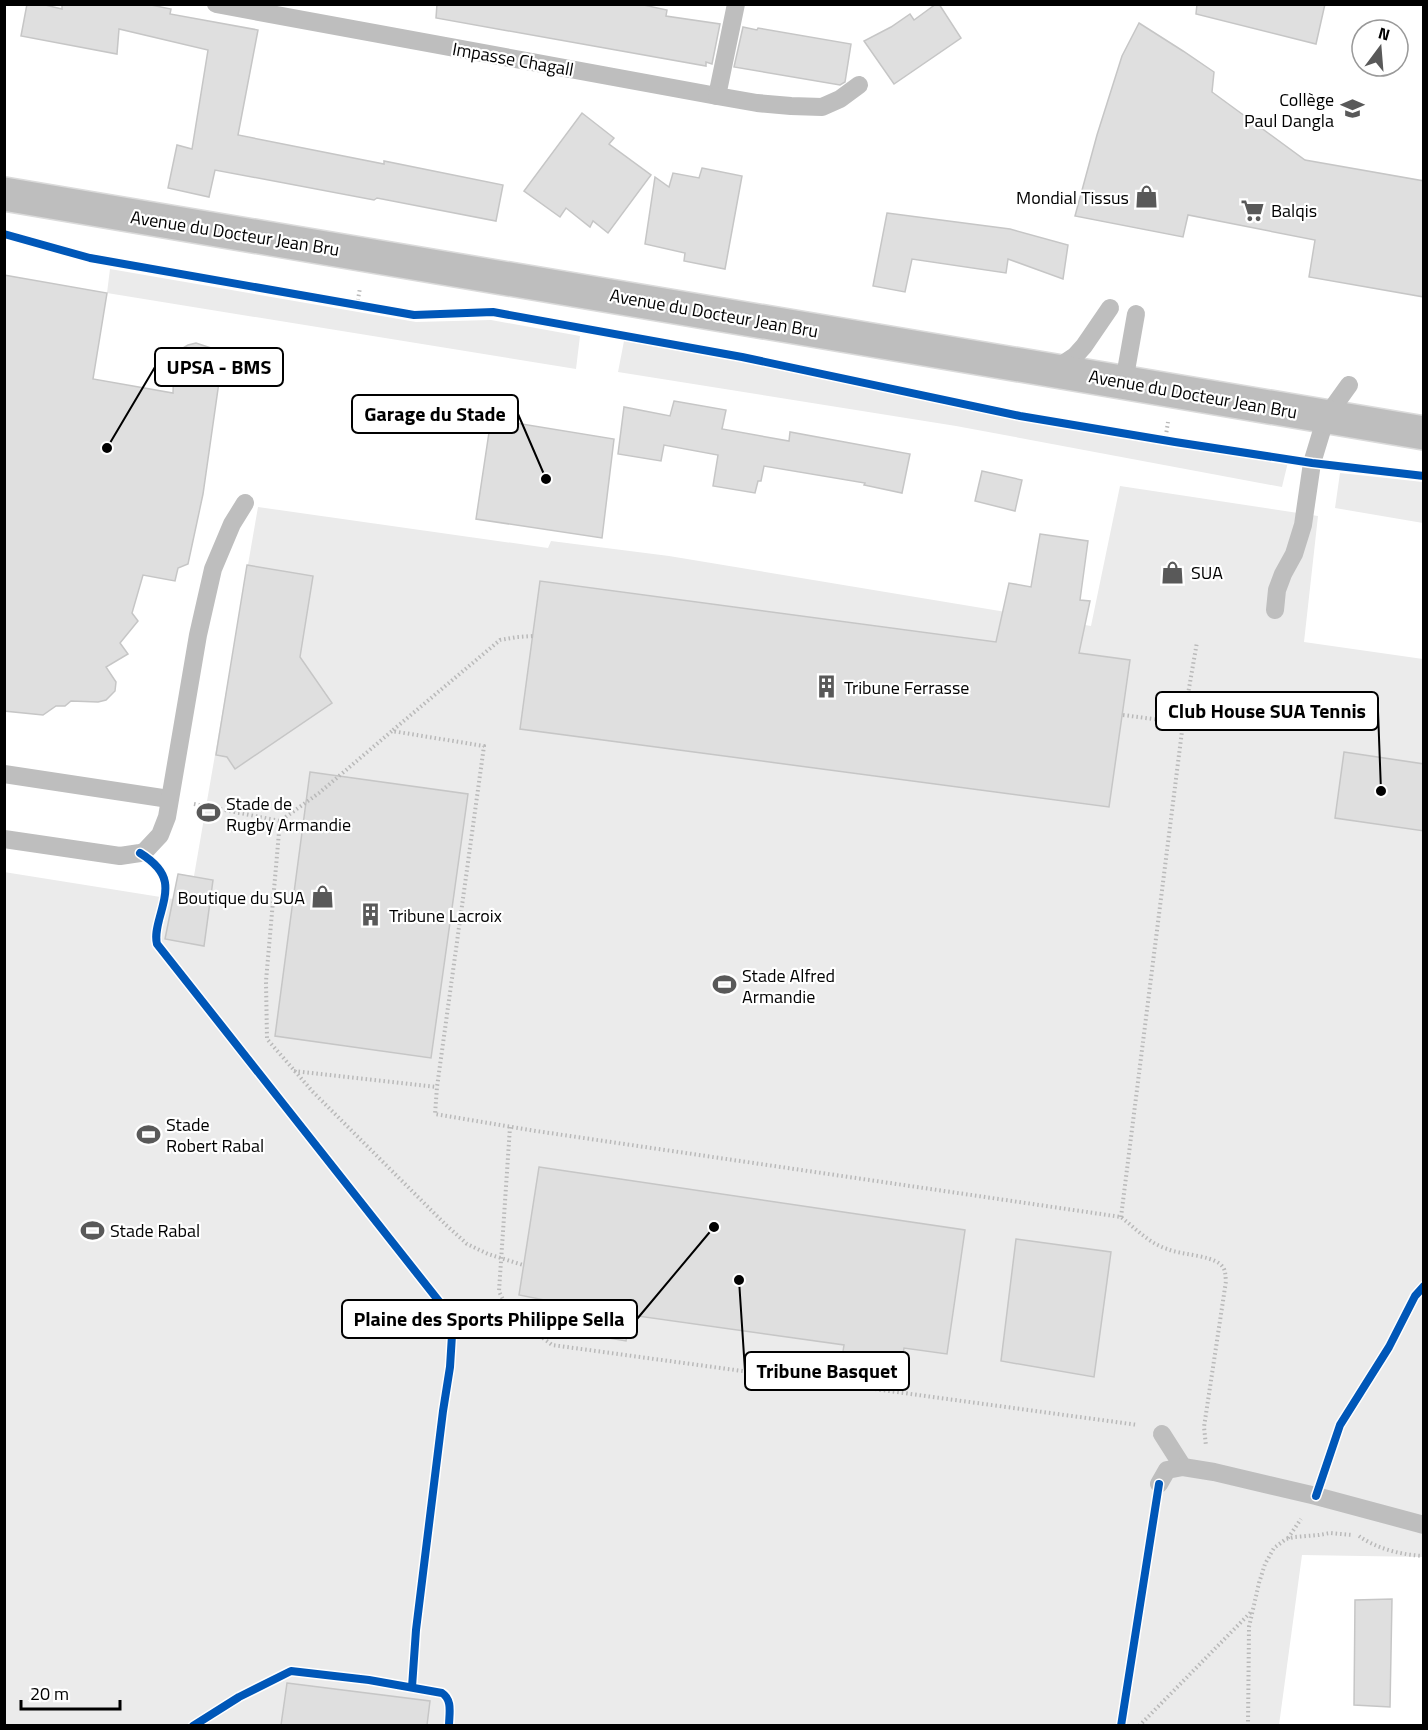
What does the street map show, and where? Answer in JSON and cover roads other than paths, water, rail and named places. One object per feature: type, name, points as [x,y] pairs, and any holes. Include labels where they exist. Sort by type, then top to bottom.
[{"type":"main road","name":"Avenue du Docteur Jean Bru","points":[[4,194],[1424,433]]},
{"type":"lane","name":"Impasse Chagall","points":[[216,4],[717,96],[779,105],[822,106],[840,99],[859,85]]},
{"type":"lane","points":[[717,96],[736,4]]},
{"type":"lane","points":[[1054,371],[1084,346],[1110,308]]},
{"type":"lane","points":[[1125,382],[1136,314]]},
{"type":"lane","points":[[1275,610],[1277,590],[1283,573],[1294,554],[1303,525],[1312,463],[1326,417],[1349,385]]},
{"type":"lane","points":[[4,839],[120,856],[140,854],[160,835],[167,817],[198,635],[213,568],[232,524],[245,503]]},
{"type":"lane","points":[[4,774],[169,799]]},
{"type":"lane","points":[[1162,1434],[1184,1467]]},
{"type":"lane","points":[[1159,1484],[1167,1470],[1173,1467],[1184,1467],[1316,1496],[1424,1525]]},
{"type":"place","name":"Collège Paul Dangla","points":[[1352,109]]},
{"type":"place","name":"Mondial Tissus","points":[[1147,197]]},
{"type":"place","name":"Balqis","points":[[1253,210]]},
{"type":"place","name":"UPSA - BMS","points":[[107,448]]},
{"type":"place","name":"Garage du Stade","points":[[546,479]]},
{"type":"place","name":"SUA","points":[[1173,572]]},
{"type":"place","name":"Tribune Ferrasse","points":[[826,687]]},
{"type":"place","name":"Club House SUA Tennis","points":[[1381,791]]},
{"type":"place","name":"Stade de Rugby Armandie","points":[[208,813]]},
{"type":"place","name":"Boutique du SUA","points":[[323,897]]},
{"type":"place","name":"Tribune Lacroix","points":[[371,915]]},
{"type":"place","name":"Stade Alfred Armandie","points":[[724,985]]},
{"type":"place","name":"Stade Robert Rabal","points":[[148,1134]]},
{"type":"place","name":"Plaine des Sports Philippe Sella","points":[[714,1227]]},
{"type":"place","name":"Stade Rabal","points":[[92,1230]]},
{"type":"place","name":"Tribune Basquet","points":[[739,1280]]}]
